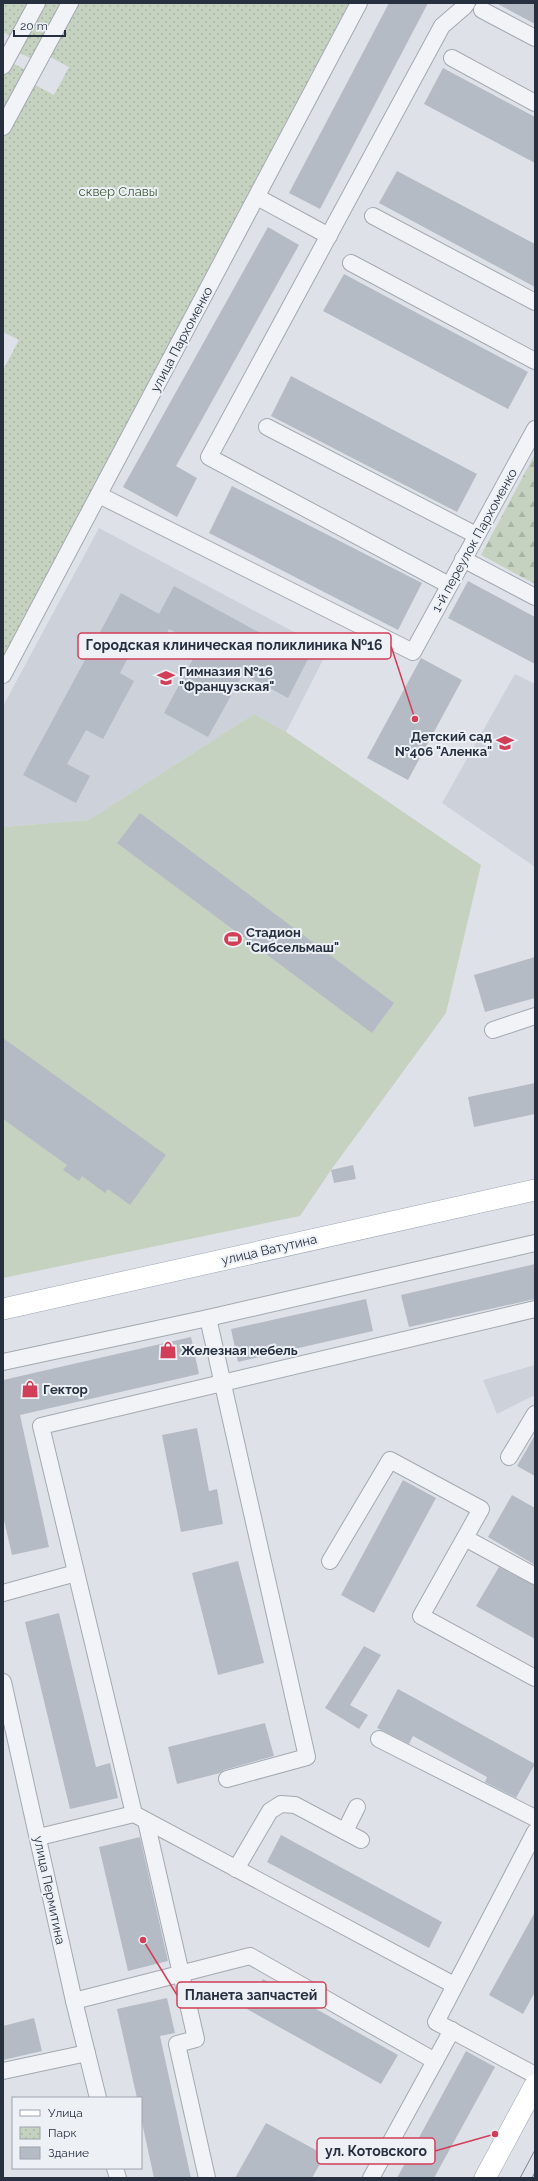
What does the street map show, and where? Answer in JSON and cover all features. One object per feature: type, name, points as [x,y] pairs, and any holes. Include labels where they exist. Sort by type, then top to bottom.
[{"type":"main road","name":"улица Ватутина","points":[[3,1309],[535,1190]]},
{"type":"main road","points":[[485,2178],[535,2085]]},
{"type":"street","points":[[3,66],[36,3]]},
{"type":"street","points":[[3,127],[70,3]]},
{"type":"street","name":"улица Пархоменко","points":[[3,675],[359,3]]},
{"type":"street","points":[[449,585],[209,457],[442,26],[467,3]]},
{"type":"street","points":[[482,10],[535,38]]},
{"type":"street","points":[[452,58],[535,103]]},
{"type":"street","points":[[257,197],[329,236]]},
{"type":"street","points":[[374,216],[535,302]]},
{"type":"street","points":[[351,264],[535,361]]},
{"type":"street","points":[[267,427],[476,535]]},
{"type":"street","name":"1-й переулок Пархоменко","points":[[99,495],[413,652],[535,429]]},
{"type":"street","points":[[463,559],[535,597]]},
{"type":"street","points":[[493,1030],[535,1016]]},
{"type":"street","points":[[3,1362],[208,1318],[535,1243]]},
{"type":"street","points":[[207,2178],[177,2044],[196,2039],[181,1974],[76,1573],[41,1426],[535,1309]]},
{"type":"street","points":[[208,1318],[307,1758],[227,1779]]},
{"type":"street","points":[[509,1457],[535,1414]]},
{"type":"street","points":[[330,1561],[390,1460],[480,1509],[421,1616],[535,1678]]},
{"type":"street","points":[[465,1538],[535,1576]]},
{"type":"street","points":[[3,1593],[76,1573]]},
{"type":"street","name":"улица Пермитина","points":[[3,1685],[39,1837],[74,2001],[98,2097]]},
{"type":"street","points":[[380,1739],[535,1818]]},
{"type":"street","points":[[236,1869],[270,1811],[281,1804],[295,1805],[361,1840]]},
{"type":"street","points":[[345,1831],[358,1808]]},
{"type":"street","points":[[39,1837],[140,1817],[454,1985]]},
{"type":"street","points":[[535,1832],[436,2022],[535,2075]]},
{"type":"street","points":[[74,2001],[250,1956],[435,2061]]},
{"type":"street","points":[[371,2178],[452,2030]]},
{"type":"street","points":[[3,2071],[87,2053]]},
{"type":"shaded area","name":"Гимназия №16 \"Французская\"","points":[[99,528],[328,650],[286,732],[254,714],[89,820],[3,827],[3,706]]},
{"type":"shaded area","name":"Детский сад №406 \"Аленка\"","points":[[515,674],[535,684],[535,867],[442,803]]},
{"type":"shaded area","points":[[535,1365],[535,1395],[497,1414],[483,1380]]},
{"type":"green space","name":"сквер Славы","points":[[3,3],[349,3],[3,658],[3,370],[19,340],[3,332],[3,69],[10,62],[26,70],[22,78],[54,95],[69,67],[37,50],[32,59],[16,51],[21,42],[3,32]]},
{"type":"green space","points":[[535,454],[535,584],[481,555]]},
{"type":"green space","name":"Стадион \"Сибсельмаш\"","points":[[254,714],[286,732],[481,865],[446,1013],[331,1170],[300,1216],[3,1278],[3,827],[89,820]]},
{"type":"building","points":[[389,3],[428,3],[320,209],[289,193]]},
{"type":"building","points":[[496,3],[535,3],[535,24]]},
{"type":"building","points":[[443,68],[535,117],[535,163],[424,104]]},
{"type":"building","points":[[397,171],[535,244],[535,287],[379,203]]},
{"type":"building","points":[[268,227],[299,245],[176,466],[197,478],[177,517],[123,487]]},
{"type":"building","points":[[344,274],[528,372],[508,409],[323,311]]},
{"type":"building","points":[[291,376],[477,474],[457,512],[271,416]]},
{"type":"building","points":[[232,486],[422,583],[398,630],[209,533]]},
{"type":"building","points":[[468,581],[535,617],[535,664],[448,618]]},
{"type":"building","points":[[174,586],[308,659],[288,698],[243,674],[208,737],[164,713],[200,646],[169,629],[158,650],[138,639],[120,673],[134,681],[103,739],[86,730],[67,764],[90,776],[76,803],[23,775],[121,593],[159,614]]},
{"type":"building","points":[[421,658],[462,680],[408,780],[367,758]]},
{"type":"building","points":[[140,813],[394,1003],[372,1033],[117,843]]},
{"type":"building","points":[[535,957],[535,998],[485,1012],[474,975]]},
{"type":"building","points":[[3,1038],[166,1155],[130,1205],[108,1189],[105,1193],[82,1176],[79,1181],[63,1170],[67,1165],[3,1119]]},
{"type":"building","points":[[535,1083],[535,1114],[474,1127],[468,1097]]},
{"type":"building","points":[[353,1165],[356,1179],[334,1183],[331,1170]]},
{"type":"building","points":[[535,1264],[535,1299],[409,1327],[401,1295]]},
{"type":"building","points":[[366,1299],[373,1331],[238,1362],[231,1329]]},
{"type":"building","points":[[191,1337],[199,1374],[20,1415],[49,1547],[12,1555],[3,1516],[3,1380]]},
{"type":"building","points":[[197,1428],[209,1491],[217,1489],[223,1524],[181,1532],[162,1435]]},
{"type":"building","points":[[535,1435],[535,1476],[517,1466]]},
{"type":"building","points":[[403,1480],[436,1498],[374,1613],[341,1595]]},
{"type":"building","points":[[512,1495],[535,1508],[535,1565],[488,1537]]},
{"type":"building","points":[[238,1561],[264,1663],[218,1675],[192,1573]]},
{"type":"building","points":[[499,1567],[535,1585],[535,1639],[476,1606]]},
{"type":"building","points":[[59,1613],[96,1767],[110,1763],[118,1798],[70,1809],[25,1622]]},
{"type":"building","points":[[364,1646],[381,1655],[350,1705],[368,1715],[359,1729],[325,1708]]},
{"type":"building","points":[[398,1689],[535,1764],[516,1798],[485,1782],[487,1777],[413,1736],[409,1744],[377,1728]]},
{"type":"building","points":[[265,1723],[274,1756],[224,1770],[220,1773],[177,1784],[168,1747]]},
{"type":"building","points":[[281,1835],[442,1922],[429,1948],[267,1862]]},
{"type":"building","points":[[140,1837],[168,1961],[128,1971],[99,1847]]},
{"type":"building","points":[[535,1912],[535,1992],[523,2014],[489,1995]]},
{"type":"building","points":[[263,1979],[398,2055],[381,2084],[247,2009]]},
{"type":"building","points":[[167,1998],[175,2033],[160,2036],[191,2178],[154,2178],[142,2123],[142,2097],[137,2097],[117,2009]]},
{"type":"building","points":[[34,2018],[42,2051],[3,2060],[3,2026]]},
{"type":"building","points":[[466,2051],[495,2067],[434,2178],[397,2178]]},
{"type":"building","points":[[266,2123],[325,2155],[312,2178],[235,2178]]},
{"type":"tram line","points":[[520,2178],[535,2150]]},
{"type":"tram line","points":[[532,2178],[535,2172]]},
{"type":"place","name":"Гимназия №16 \"Французская\"","points":[[166,678]]},
{"type":"place","name":"Городская клиническая поликлиника №16","points":[[415,719]]},
{"type":"place","name":"Детский сад №406 \"Аленка\"","points":[[505,743]]},
{"type":"place","name":"Стадион \"Сибсельмаш\"","points":[[233,939]]},
{"type":"place","name":"Железная мебель","points":[[168,1350]]},
{"type":"place","name":"Гектор","points":[[30,1389]]},
{"type":"place","name":"Планета запчастей","points":[[143,1940]]},
{"type":"place","name":"ул. Котовского","points":[[495,2134]]}]
